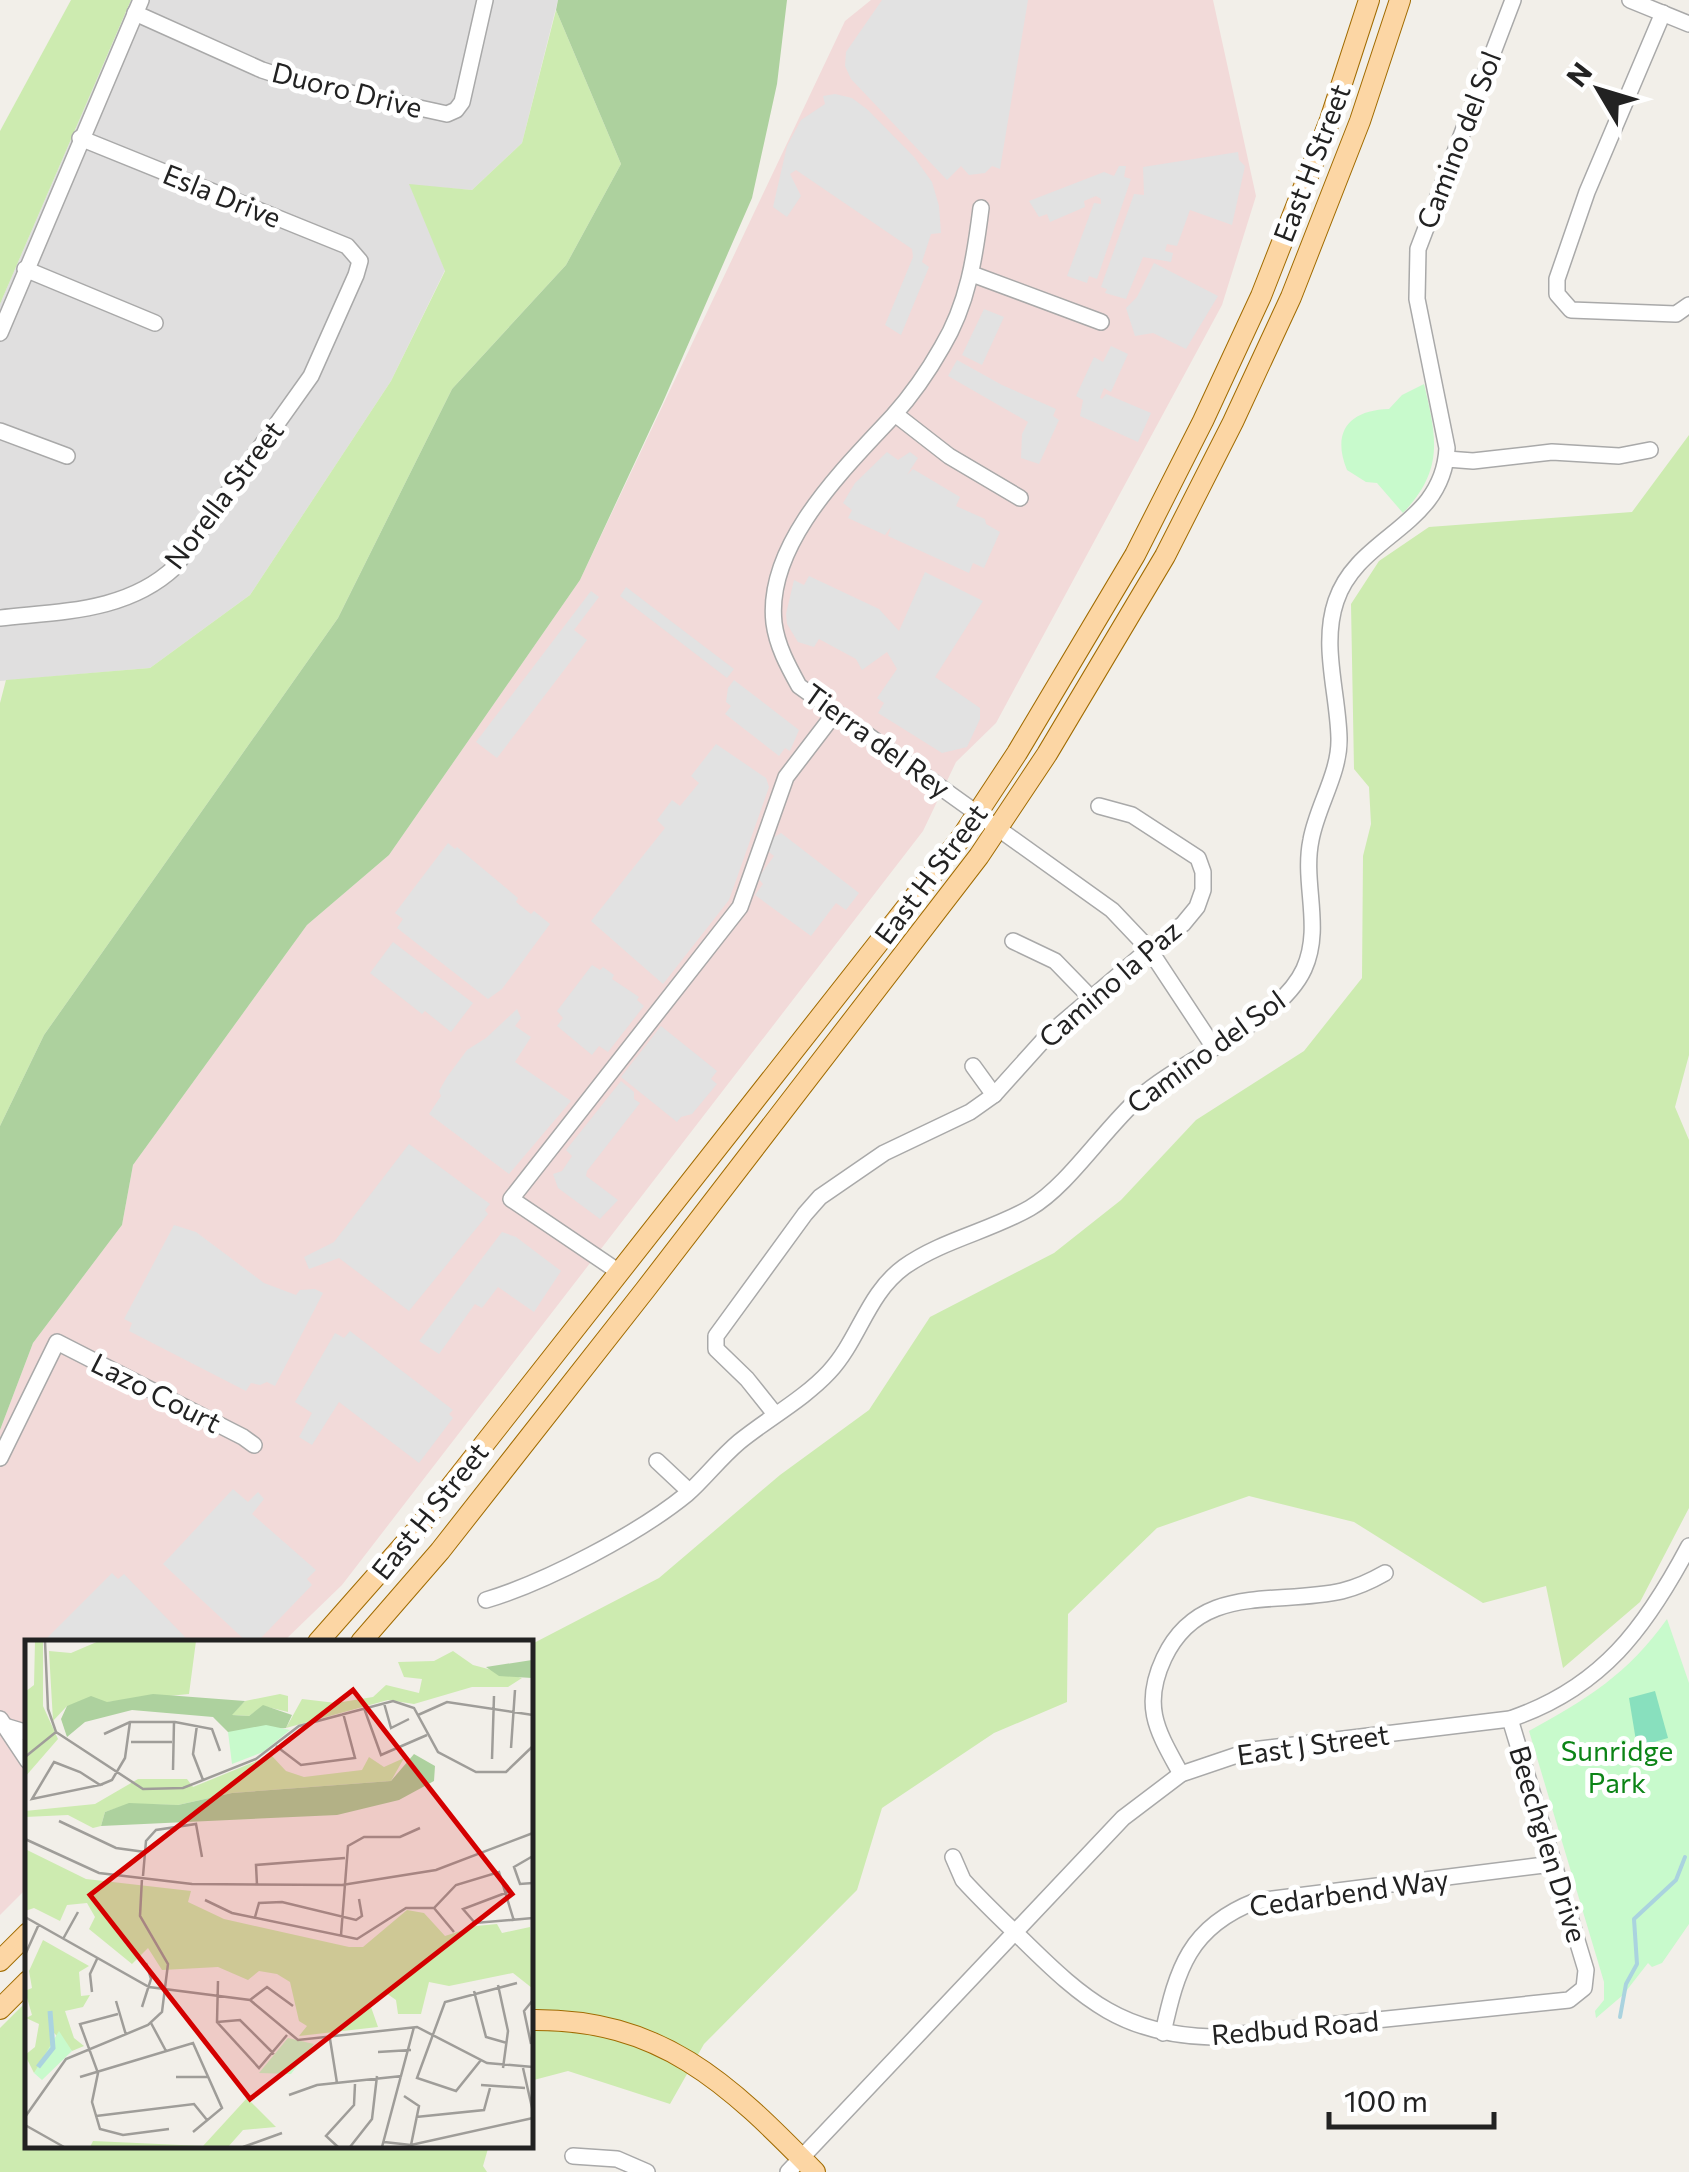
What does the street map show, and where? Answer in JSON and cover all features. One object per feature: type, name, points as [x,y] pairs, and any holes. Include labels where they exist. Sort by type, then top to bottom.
[{"type":"main road","name":"East H Street","points":[[320,1640],[415,1532],[978,815],[1098,621],[1203,422],[1260,296],[1330,120],[1369,0]]},
{"type":"main road","name":"East H Street","points":[[363,1640],[440,1550],[604,1341],[998,828],[1128,622],[1234,422],[1326,210],[1400,0]]},
{"type":"main road","points":[[604,1341],[601,1330],[627,1288],[619,1272]]},
{"type":"main road","points":[[0,1960],[25,1937]]},
{"type":"main road","points":[[0,2009],[25,1985]]},
{"type":"main road","points":[[532,2020],[566,2020],[618,2028],[667,2047],[703,2070],[802,2168]]},
{"type":"street","name":"Duoro Drive","points":[[138,6],[262,70],[448,114],[462,102],[484,0]]},
{"type":"street","name":"Camino del Sol","points":[[486,1600],[515,1592],[653,1520],[689,1492],[736,1445],[827,1375],[872,1302],[905,1266],[1039,1202],[1140,1096],[1277,1004],[1293,987],[1305,966],[1313,934],[1310,844],[1340,742],[1329,634],[1336,602],[1349,575],[1367,555],[1425,507],[1447,459],[1418,299],[1418,249],[1513,0]]},
{"type":"street","points":[[1630,0],[1689,24]]},
{"type":"street","points":[[0,334],[138,6]]},
{"type":"street","points":[[1664,13],[1587,192],[1557,279],[1557,294],[1571,310],[1676,314],[1689,305]]},
{"type":"street","name":"Esla Drive","points":[[80,138],[347,246],[360,261]]},
{"type":"street","name":"Tierra del Rey","points":[[981,208],[972,274],[944,345],[895,414],[859,449],[814,506],[779,576],[773,603],[781,651],[799,686],[1112,910],[1148,949],[1213,1046]]},
{"type":"street","name":"Norella Street","points":[[0,618],[108,605],[146,589],[175,567],[311,376],[360,261]]},
{"type":"street","points":[[25,269],[155,323]]},
{"type":"street","points":[[972,274],[1101,322]]},
{"type":"street","points":[[895,414],[949,456],[1020,498]]},
{"type":"street","points":[[0,430],[68,456]]},
{"type":"street","points":[[1447,459],[1474,461],[1552,452],[1619,456],[1650,450]]},
{"type":"street","points":[[619,1272],[511,1199],[740,907],[786,777],[835,713]]},
{"type":"street","name":"Camino la Paz","points":[[775,1414],[748,1379],[716,1349],[716,1336],[820,1198],[884,1154],[970,1112],[994,1095],[1037,1046],[1148,949],[1173,933],[1197,907],[1203,890],[1198,858],[1132,815],[1099,806]]},
{"type":"street","points":[[1013,941],[1056,961],[1091,998]]},
{"type":"street","points":[[973,1066],[994,1095]]},
{"type":"street","name":"Lazo Court","points":[[0,1458],[57,1342],[254,1446]]},
{"type":"street","points":[[658,1461],[689,1492]]},
{"type":"street","name":"East J Street","points":[[802,2168],[1123,1818],[1182,1774],[1252,1750],[1510,1718],[1562,1696],[1617,1654],[1658,1604],[1689,1546]]},
{"type":"street","points":[[1182,1774],[1158,1736],[1154,1698],[1162,1660],[1183,1630],[1201,1615],[1226,1604],[1339,1592],[1386,1574]]},
{"type":"street","name":"Beechglen Drive","points":[[1510,1718],[1586,1970]]},
{"type":"street","points":[[4,1723],[25,1758]]},
{"type":"street","name":"Redbud Road","points":[[953,1857],[963,1880],[1093,2004],[1133,2025],[1163,2033],[1212,2037],[1569,2000],[1584,1988],[1586,1970]]},
{"type":"street","name":"Cedarbend Way","points":[[1163,2033],[1175,1980],[1185,1958],[1208,1928],[1243,1906],[1256,1901],[1552,1864]]},
{"type":"street","points":[[573,2156],[616,2159],[647,2172]]},
{"type":"shaded area","points":[[131,0],[558,0],[522,143],[472,190],[410,185],[445,270],[391,381],[250,595],[150,668],[0,681],[0,304]]},
{"type":"shaded area","points":[[871,0],[1213,0],[1256,196],[1222,305],[996,723],[956,762],[923,831],[342,1585],[285,1640],[25,1640],[25,1890],[0,1915],[0,1430],[33,1343],[122,1225],[133,1165],[307,925],[389,855],[580,580],[845,21]]},
{"type":"shaded area","points":[[882,0],[1028,0],[1000,169],[992,166],[985,173],[969,175],[961,166],[947,180],[851,79],[845,66],[846,52]]},
{"type":"shaded area","points":[[823,96],[852,98],[868,110],[914,157],[932,182],[939,206],[941,233],[931,234],[922,262],[929,267],[901,335],[885,325],[913,257],[912,249],[796,170],[790,174],[801,196],[787,217],[773,207],[787,146],[801,120],[825,104]]},
{"type":"shaded area","points":[[1238,152],[1245,166],[1232,225],[1190,210],[1177,246],[1167,244],[1165,251],[1173,253],[1171,262],[1143,257],[1126,299],[1105,293],[1107,289],[1101,287],[1134,194],[1144,195],[1143,167]]},
{"type":"shaded area","points":[[1119,166],[1126,166],[1124,177],[1131,179],[1097,279],[1089,276],[1087,283],[1067,276],[1094,203],[1101,204],[1101,199],[1096,196],[1084,201],[1085,207],[1050,222],[1047,214],[1039,217],[1029,201],[1104,172],[1114,176]]},
{"type":"shaded area","points":[[1154,263],[1218,296],[1186,349],[1153,333],[1135,336],[1126,308],[1137,297]]},
{"type":"shaded area","points":[[984,309],[1004,317],[982,365],[962,355]]},
{"type":"shaded area","points":[[1111,346],[1128,354],[1111,392],[1104,388],[1100,398],[1106,394],[1151,413],[1138,442],[1080,416],[1083,400],[1076,396],[1094,357],[1103,362]]},
{"type":"shaded area","points":[[957,360],[1056,409],[1053,416],[1059,420],[1039,464],[1021,458],[1022,434],[1028,422],[948,376]]},
{"type":"shaded area","points":[[887,452],[898,460],[910,452],[918,458],[907,475],[913,469],[960,497],[956,506],[985,519],[986,524],[1000,532],[984,568],[973,563],[969,573],[888,536],[891,527],[885,535],[848,518],[852,510],[843,503],[855,483]]},
{"type":"shaded area","points":[[925,572],[983,601],[935,677],[980,708],[980,719],[967,747],[942,753],[878,713],[884,703],[877,698],[897,669],[887,652],[862,670],[856,659],[819,639],[814,647],[798,642],[787,624],[786,614],[794,580],[804,585],[809,576],[879,609],[899,631]]},
{"type":"shaded area","points":[[626,587],[734,669],[727,678],[620,596]]},
{"type":"shaded area","points":[[591,591],[599,597],[574,630],[587,640],[497,758],[476,742]]},
{"type":"shaded area","points":[[734,680],[799,730],[790,751],[785,748],[779,756],[725,714],[731,706],[726,702],[728,688]]},
{"type":"shaded area","points":[[716,744],[766,778],[769,787],[729,900],[663,984],[591,921],[665,828],[657,820],[672,800],[680,806],[699,783],[691,776]]},
{"type":"shaded area","points":[[781,833],[859,893],[846,910],[836,903],[811,936],[755,895],[763,884],[758,878],[774,856],[769,852],[771,839]]},
{"type":"shaded area","points":[[448,843],[518,898],[516,902],[531,914],[534,911],[550,924],[502,989],[488,999],[397,928],[403,919],[395,913]]},
{"type":"shaded area","points":[[393,942],[473,1003],[451,1032],[370,973]]},
{"type":"shaded area","points":[[592,965],[614,975],[612,979],[639,997],[637,1000],[644,1006],[608,1052],[599,1046],[592,1055],[557,1026],[563,1018],[557,1011]]},
{"type":"shaded area","points":[[517,1009],[521,1018],[515,1026],[531,1037],[515,1062],[571,1101],[509,1174],[429,1114],[447,1077],[467,1050]]},
{"type":"shaded area","points":[[661,1026],[717,1071],[711,1079],[717,1084],[692,1114],[677,1122],[621,1077]]},
{"type":"shaded area","points":[[621,1081],[640,1103],[587,1171],[586,1176],[618,1200],[600,1219],[558,1188],[553,1174],[562,1171],[572,1156],[566,1150]]},
{"type":"shaded area","points":[[409,1144],[490,1204],[485,1210],[488,1214],[409,1311],[339,1258],[309,1269],[304,1257],[334,1242]]},
{"type":"shaded area","points":[[174,1225],[196,1232],[264,1283],[296,1295],[300,1290],[323,1293],[275,1386],[251,1383],[246,1391],[129,1331],[132,1323],[124,1319]]},
{"type":"shaded area","points":[[502,1232],[516,1237],[561,1271],[534,1312],[498,1287],[482,1308],[475,1304],[439,1354],[419,1341]]},
{"type":"shaded area","points":[[350,1331],[453,1410],[449,1414],[453,1418],[419,1463],[339,1402],[312,1445],[299,1437],[312,1413],[295,1402],[335,1333],[344,1338]]},
{"type":"shaded area","points":[[233,1489],[248,1502],[258,1492],[264,1499],[252,1514],[316,1570],[307,1579],[312,1585],[259,1640],[245,1640],[163,1564]]},
{"type":"shaded area","points":[[112,1573],[118,1579],[124,1574],[185,1637],[182,1640],[45,1640]]},
{"type":"green space","points":[[71,0],[131,0],[0,304],[0,131]]},
{"type":"green space","points":[[558,0],[787,0],[777,84],[752,198],[580,580],[389,855],[307,925],[133,1165],[122,1225],[33,1343],[0,1430],[0,1126],[44,1035],[338,618],[452,389],[566,265],[621,164],[556,10]]},
{"type":"green space","points":[[556,10],[621,164],[566,265],[452,389],[338,618],[44,1035],[0,1126],[0,703],[6,680],[150,668],[250,595],[391,381],[445,271],[409,184],[472,190],[522,143]]},
{"type":"green space","points":[[1424,384],[1434,453],[1425,482],[1403,513],[1377,483],[1366,482],[1347,470],[1341,444],[1347,425],[1354,418],[1389,409],[1402,395]]},
{"type":"green space","points":[[1689,435],[1689,1055],[1675,1107],[1689,1140],[1689,1508],[1640,1602],[1563,1668],[1546,1586],[1483,1603],[1354,1522],[1249,1496],[1157,1528],[1068,1614],[1067,1702],[994,1733],[882,1808],[857,1890],[704,2044],[670,2104],[568,2071],[532,2080],[532,1644],[659,1578],[780,1475],[869,1410],[930,1317],[1054,1253],[1121,1200],[1196,1120],[1304,1051],[1362,978],[1363,856],[1371,824],[1369,787],[1354,769],[1351,604],[1379,561],[1429,527],[1632,512]]},
{"type":"green space","name":"Sunridge Park","points":[[1667,1619],[1689,1683],[1689,1924],[1662,1963],[1652,1967],[1648,1963],[1623,1995],[1596,2018],[1595,2011],[1604,2000],[1604,1982],[1529,1731],[1605,1684],[1637,1655]]},
{"type":"green space","points":[[1655,1691],[1668,1738],[1637,1747],[1629,1698]]},
{"type":"green space","points":[[25,2003],[25,2147],[488,2147],[483,2166],[487,2172],[0,2172],[0,2028]]},
{"type":"waterway","points":[[1620,2017],[1626,1984],[1637,1964],[1634,1919],[1676,1880],[1685,1857]]}]
